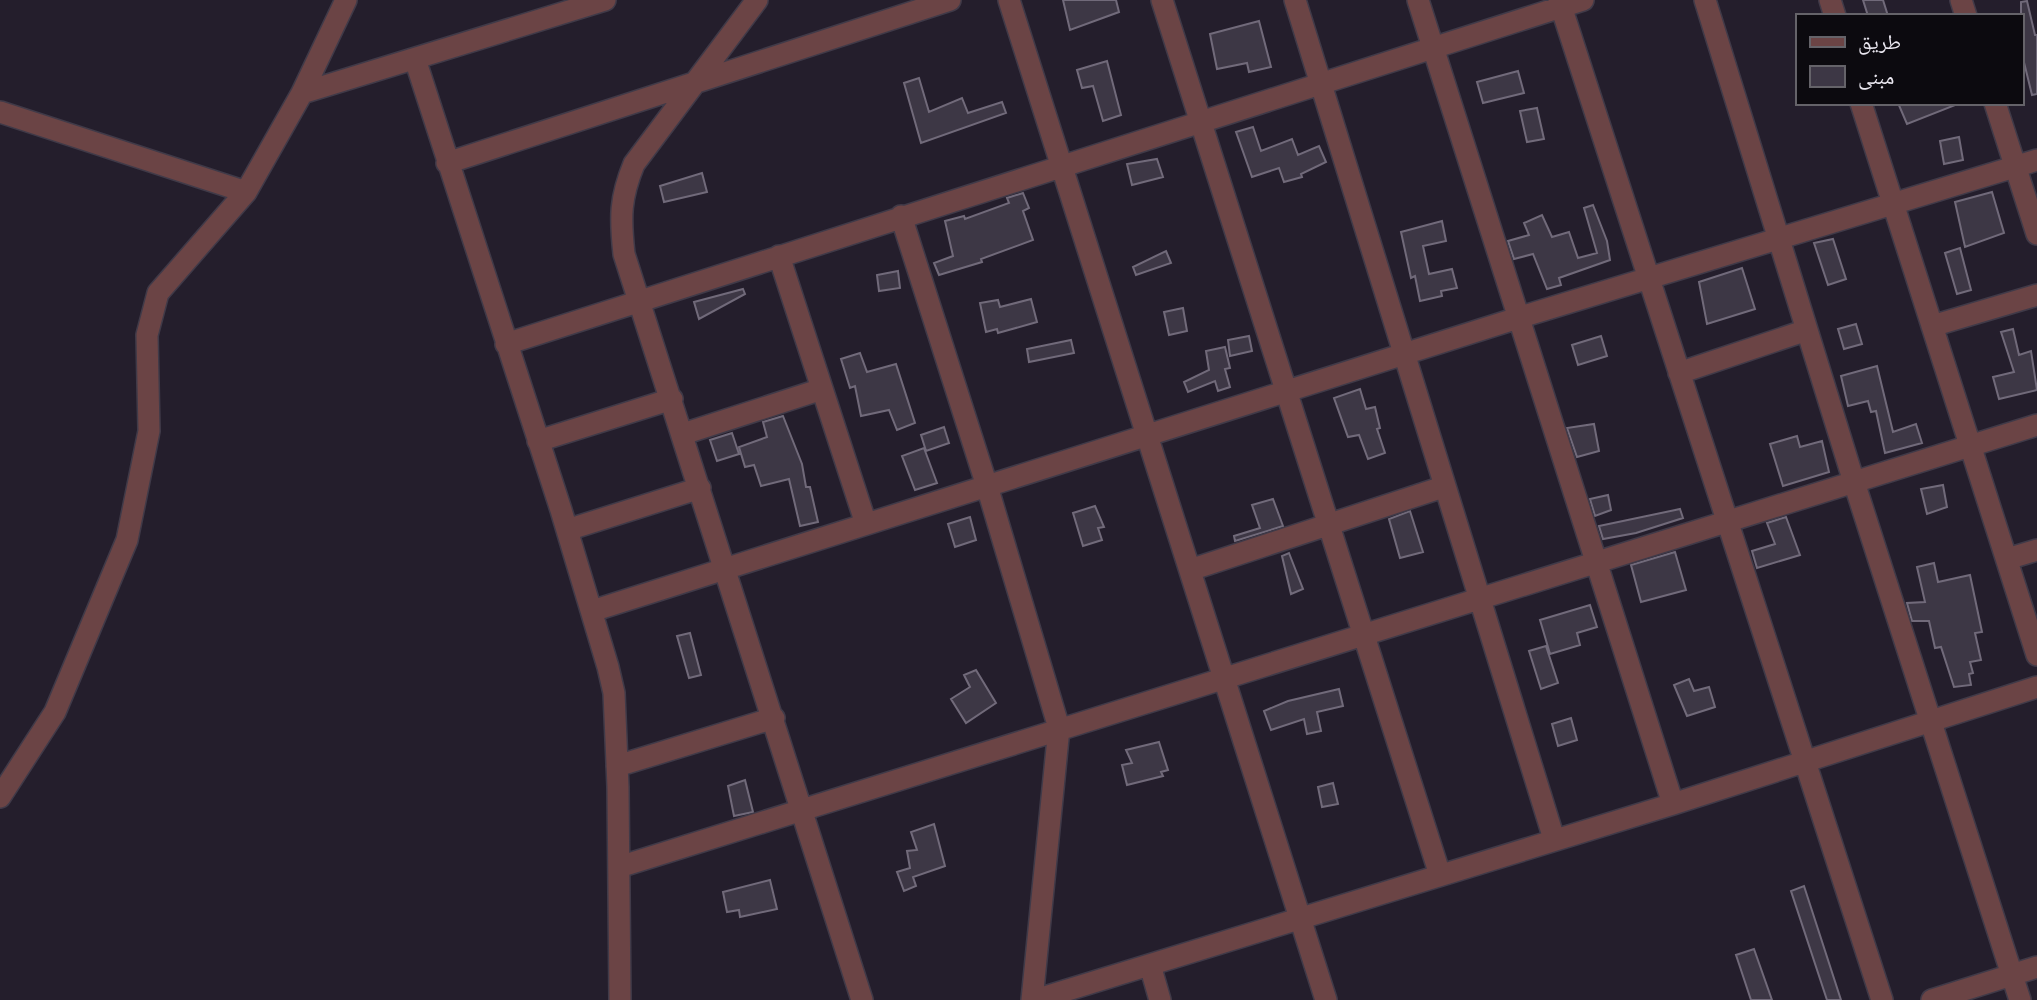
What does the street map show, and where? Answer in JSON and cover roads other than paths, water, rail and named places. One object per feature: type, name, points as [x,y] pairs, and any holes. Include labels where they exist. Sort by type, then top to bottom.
[{"type":"street","points":[[0,797],[55,712],[127,540],[149,431],[147,335],[158,293],[246,192],[302,93],[346,0]]},
{"type":"street","points":[[302,93],[415,59],[547,9],[606,0]]},
{"type":"street","points":[[757,0],[634,164],[622,192],[620,217],[624,254],[862,1000]]},
{"type":"street","points":[[447,163],[950,0]]},
{"type":"street","points":[[1009,0],[1326,1000]]},
{"type":"street","points":[[1161,0],[1440,875]]},
{"type":"street","points":[[1295,0],[1553,839]]},
{"type":"street","points":[[1418,0],[1521,317],[1673,804]]},
{"type":"street","points":[[506,344],[901,216],[1062,167],[1560,4],[1583,0]]},
{"type":"street","points":[[1705,0],[1854,482],[2020,1000]]},
{"type":"street","points":[[1560,4],[1882,1000]]},
{"type":"street","points":[[415,59],[567,530],[614,693],[620,1000]]},
{"type":"street","points":[[1862,105],[2037,655]]},
{"type":"street","points":[[1996,105],[2037,234]]},
{"type":"street","points":[[0,112],[246,192]]},
{"type":"street","points":[[592,611],[1405,356],[1521,317],[2037,160]]},
{"type":"street","points":[[901,216],[987,486],[1059,728],[1034,1000],[1673,804],[2037,687]]},
{"type":"street","points":[[779,256],[866,524]]},
{"type":"street","points":[[1933,326],[2037,295]]},
{"type":"street","points":[[1679,373],[1807,330]]},
{"type":"street","points":[[683,434],[822,389]]},
{"type":"street","points":[[538,441],[672,399]]},
{"type":"street","points":[[619,867],[2037,425]]},
{"type":"street","points":[[1190,570],[1443,486]]},
{"type":"street","points":[[567,530],[700,488]]},
{"type":"street","points":[[2007,559],[2037,550]]},
{"type":"street","points":[[617,766],[774,718]]},
{"type":"street","points":[[1150,965],[1160,1000]]},
{"type":"street","points":[[1932,1000],[2037,967]]}]
